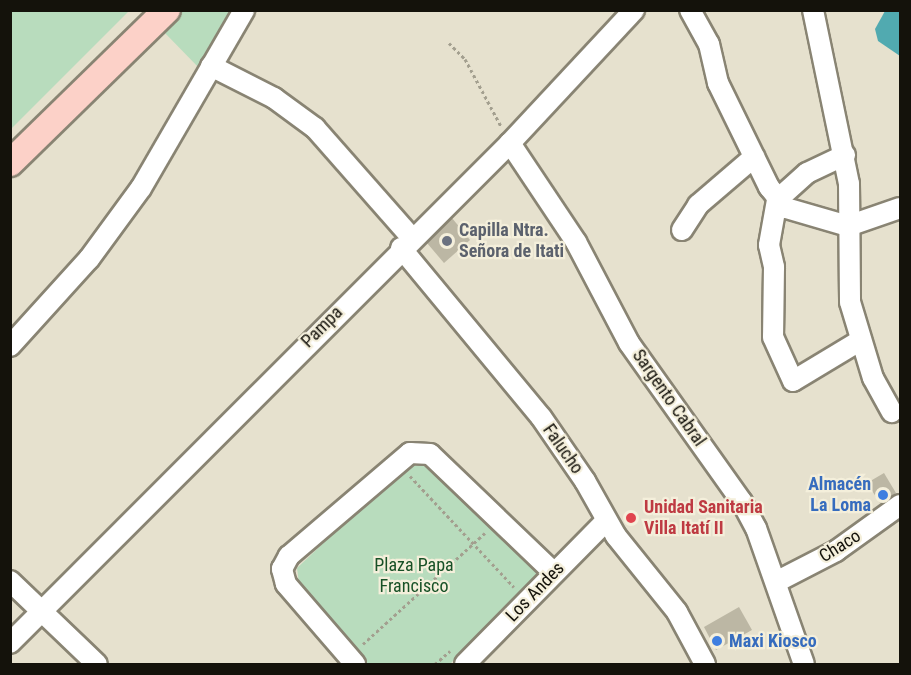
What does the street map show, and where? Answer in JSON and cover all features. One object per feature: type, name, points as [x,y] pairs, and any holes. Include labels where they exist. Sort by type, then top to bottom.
[{"type":"main road","points":[[10,163],[167,10]]},
{"type":"street","points":[[10,346],[121,215],[244,10]]},
{"type":"street","name":"Pampa","points":[[10,642],[406,243],[510,143],[634,10]]},
{"type":"street","points":[[690,10],[709,44],[718,83],[777,200],[795,212],[848,226],[900,208]]},
{"type":"street","points":[[813,10],[845,155],[848,271],[861,340],[873,378],[892,412]]},
{"type":"street","name":"Falucho","points":[[211,66],[274,98],[315,128],[541,417],[585,481],[606,521],[662,590],[705,664]]},
{"type":"street","name":"Sargento Cabral","points":[[510,143],[576,242],[629,342],[742,502],[776,582],[804,664]]},
{"type":"street","points":[[845,155],[807,173],[777,200],[769,245],[774,267],[773,337],[793,381],[861,340]]},
{"type":"street","points":[[682,230],[698,205],[754,157]]},
{"type":"street","points":[[361,656],[286,584],[282,569],[290,556],[410,453],[430,454],[554,573]]},
{"type":"street","name":"Chaco","points":[[776,582],[836,551],[900,505]]},
{"type":"street","name":"Los Andes","points":[[465,664],[521,590],[554,573],[606,521]]},
{"type":"street","points":[[10,581],[97,664]]},
{"type":"path","points":[[449,43],[465,59],[510,143]]},
{"type":"path","points":[[399,481],[414,466]]},
{"type":"path","points":[[407,473],[472,546],[521,590],[507,596]]},
{"type":"path","points":[[352,639],[361,656],[498,520]]},
{"type":"path","points":[[435,664],[451,649]]},
{"type":"green space","points":[[10,11],[129,11],[11,129]]},
{"type":"green space","points":[[181,11],[233,11],[200,69],[163,31]]},
{"type":"green space","name":"Plaza Papa Francisco","points":[[419,464],[433,470],[541,573],[450,664],[367,664],[299,583],[297,568],[402,469]]},
{"type":"water","points":[[885,11],[900,11],[900,56],[878,41],[875,29]]},
{"type":"building","name":"Capilla Ntra. Señora de Itati","points":[[452,218],[470,240],[444,263],[427,243]]},
{"type":"building","points":[[884,473],[896,493],[880,503],[867,483]]},
{"type":"building","points":[[739,607],[752,630],[716,650],[704,627]]},
{"type":"place","name":"Capilla Ntra. Señora de Itati","points":[[447,241]]},
{"type":"place","name":"Almacén La Loma","points":[[883,495]]},
{"type":"place","name":"Unidad Sanitaria Villa Itatí II","points":[[631,518]]},
{"type":"place","name":"Maxi Kiosco","points":[[717,641]]}]
